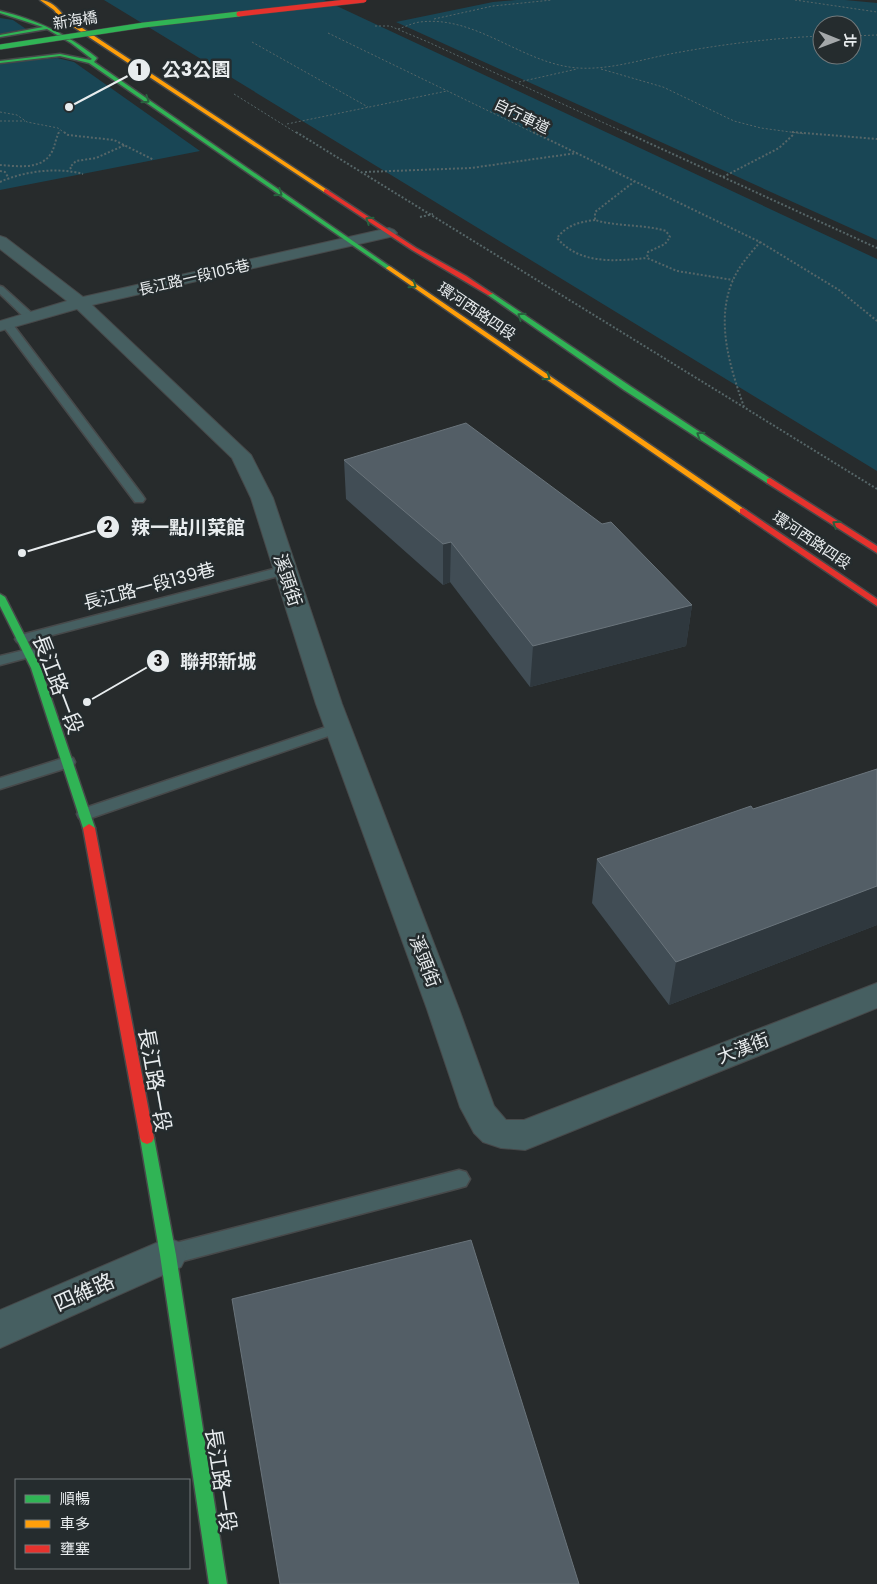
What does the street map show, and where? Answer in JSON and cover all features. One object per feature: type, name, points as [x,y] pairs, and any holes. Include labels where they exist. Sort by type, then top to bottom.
[{"type":"street","points":[[42,0],[56,9],[62,17]]},
{"type":"street","name":"新海橋","points":[[0,40],[151,18],[324,0]]},
{"type":"street","name":"新海橋","points":[[0,47],[135,26],[364,0]]},
{"type":"street","points":[[0,2],[33,8],[62,17]]},
{"type":"street","points":[[0,12],[52,27],[72,39]]},
{"type":"street","points":[[0,60],[143,29],[225,15]]},
{"type":"street","name":"環河西路四段","points":[[62,17],[414,250],[464,277],[627,388],[877,550]]},
{"type":"street","points":[[0,36],[52,27]]},
{"type":"street","points":[[0,52],[91,35]]},
{"type":"street","name":"環河西路四段","points":[[72,39],[95,59],[92,62],[349,241],[877,603]]},
{"type":"street","points":[[0,60],[60,55],[92,62]]},
{"type":"street","name":"長江路一段105巷","points":[[4,325],[80,303],[390,233]]},
{"type":"street","name":"溪頭街","points":[[0,241],[80,303],[241,455],[262,498],[338,728],[443,1009],[480,1114],[490,1129],[500,1134],[525,1135],[608,1101]]},
{"type":"street","name":"長江路一段","points":[[0,597],[29,653],[92,838],[168,1255],[218,1584]]},
{"type":"street","name":"大漢街","points":[[608,1101],[877,995]]},
{"type":"street","name":"四維路","points":[[0,1329],[168,1255]]},
{"type":"lane","points":[[0,289],[31,318]]},
{"type":"lane","points":[[4,325],[139,499]]},
{"type":"lane","name":"長江路一段139巷","points":[[22,639],[285,570]]},
{"type":"lane","points":[[0,661],[29,653]]},
{"type":"lane","points":[[85,814],[338,728]]},
{"type":"lane","points":[[0,784],[67,762]]},
{"type":"lane","points":[[168,1255],[459,1179]]},
{"type":"path","points":[[398,29],[405,25],[494,6],[552,0]]},
{"type":"path","points":[[794,0],[877,12]]},
{"type":"path","points":[[431,20],[465,27],[548,62],[580,68],[598,68],[731,45],[812,37]]},
{"type":"path","points":[[370,26],[390,26],[398,29],[877,248]]},
{"type":"path","name":"自行車道","points":[[328,34],[760,242],[839,290],[877,321]]},
{"type":"path","points":[[862,36],[877,35]]},
{"type":"path","points":[[261,39],[251,41],[368,107]]},
{"type":"path","points":[[519,83],[580,68]]},
{"type":"path","points":[[598,68],[671,90],[720,115],[743,124],[794,134],[877,139]]},
{"type":"path","points":[[228,91],[286,124],[433,214],[877,489]]},
{"type":"path","points":[[286,124],[448,91]]},
{"type":"path","points":[[0,112],[17,115],[26,121]]},
{"type":"path","points":[[0,121],[26,121],[58,128],[68,135],[114,140],[154,160]]},
{"type":"path","points":[[0,165],[29,166],[45,160],[52,151],[55,138],[60,130]]},
{"type":"path","points":[[722,177],[779,148],[794,134]]},
{"type":"path","points":[[72,170],[70,167],[76,161],[96,158],[125,144]]},
{"type":"path","points":[[364,172],[430,172],[485,168],[532,162],[577,153]]},
{"type":"path","points":[[0,182],[8,177],[72,170],[83,174]]},
{"type":"path","points":[[0,171],[5,172],[8,177]]},
{"type":"path","points":[[595,220],[595,212],[635,181]]},
{"type":"path","points":[[421,217],[433,214]]},
{"type":"path","points":[[647,258],[648,252],[665,244],[670,237],[666,230],[637,224],[605,224],[595,220],[579,222],[564,228],[557,238],[563,247],[576,254],[600,259],[647,258],[656,264],[670,269],[733,280]]},
{"type":"path","points":[[744,407],[733,377],[726,342],[725,306],[733,280],[746,259],[760,242]]},
{"type":"shaded area","points":[[104,0],[324,0],[877,259],[877,471]]},
{"type":"shaded area","points":[[516,0],[845,0],[877,3],[877,240],[396,22],[493,2]]},
{"type":"shaded area","points":[[0,18],[13,20],[26,29],[0,34]]},
{"type":"shaded area","points":[[57,58],[74,62],[200,151],[0,190],[0,63]]},
{"type":"building","points":[[466,423],[602,524],[611,522],[692,605],[533,646],[451,542],[443,544],[344,460]]},
{"type":"building","points":[[877,769],[877,886],[676,962],[597,859],[751,806],[753,809]]},
{"type":"building","points":[[471,1240],[579,1584],[280,1584],[232,1299]]},
{"type":"traffic: fast","points":[[0,12],[39,24],[73,42],[95,59],[91,62],[389,268]]},
{"type":"traffic: fast","points":[[0,47],[144,25],[239,14]]},
{"type":"traffic: fast","points":[[0,36],[48,28]]},
{"type":"traffic: fast","points":[[0,62],[60,55],[91,62]]},
{"type":"traffic: fast","points":[[490,294],[627,388],[770,481]]},
{"type":"traffic: fast","points":[[0,597],[36,668],[89,828]]},
{"type":"traffic: fast","points":[[147,1138],[168,1255],[218,1584]]},
{"type":"traffic: slow","points":[[42,0],[56,9],[62,17],[326,191]]},
{"type":"traffic: slow","points":[[389,268],[743,511]]},
{"type":"traffic: jam","points":[[239,14],[364,0]]},
{"type":"traffic: jam","points":[[326,191],[414,249],[490,294]]},
{"type":"traffic: jam","points":[[770,481],[877,550]]},
{"type":"traffic: jam","points":[[743,511],[877,603]]},
{"type":"traffic: jam","points":[[89,828],[147,1138]]},
{"type":"place","name":"公3公園","points":[[69,107]]},
{"type":"place","name":"辣一點川菜館","points":[[22,553]]},
{"type":"place","name":"聯邦新城","points":[[87,702]]}]
